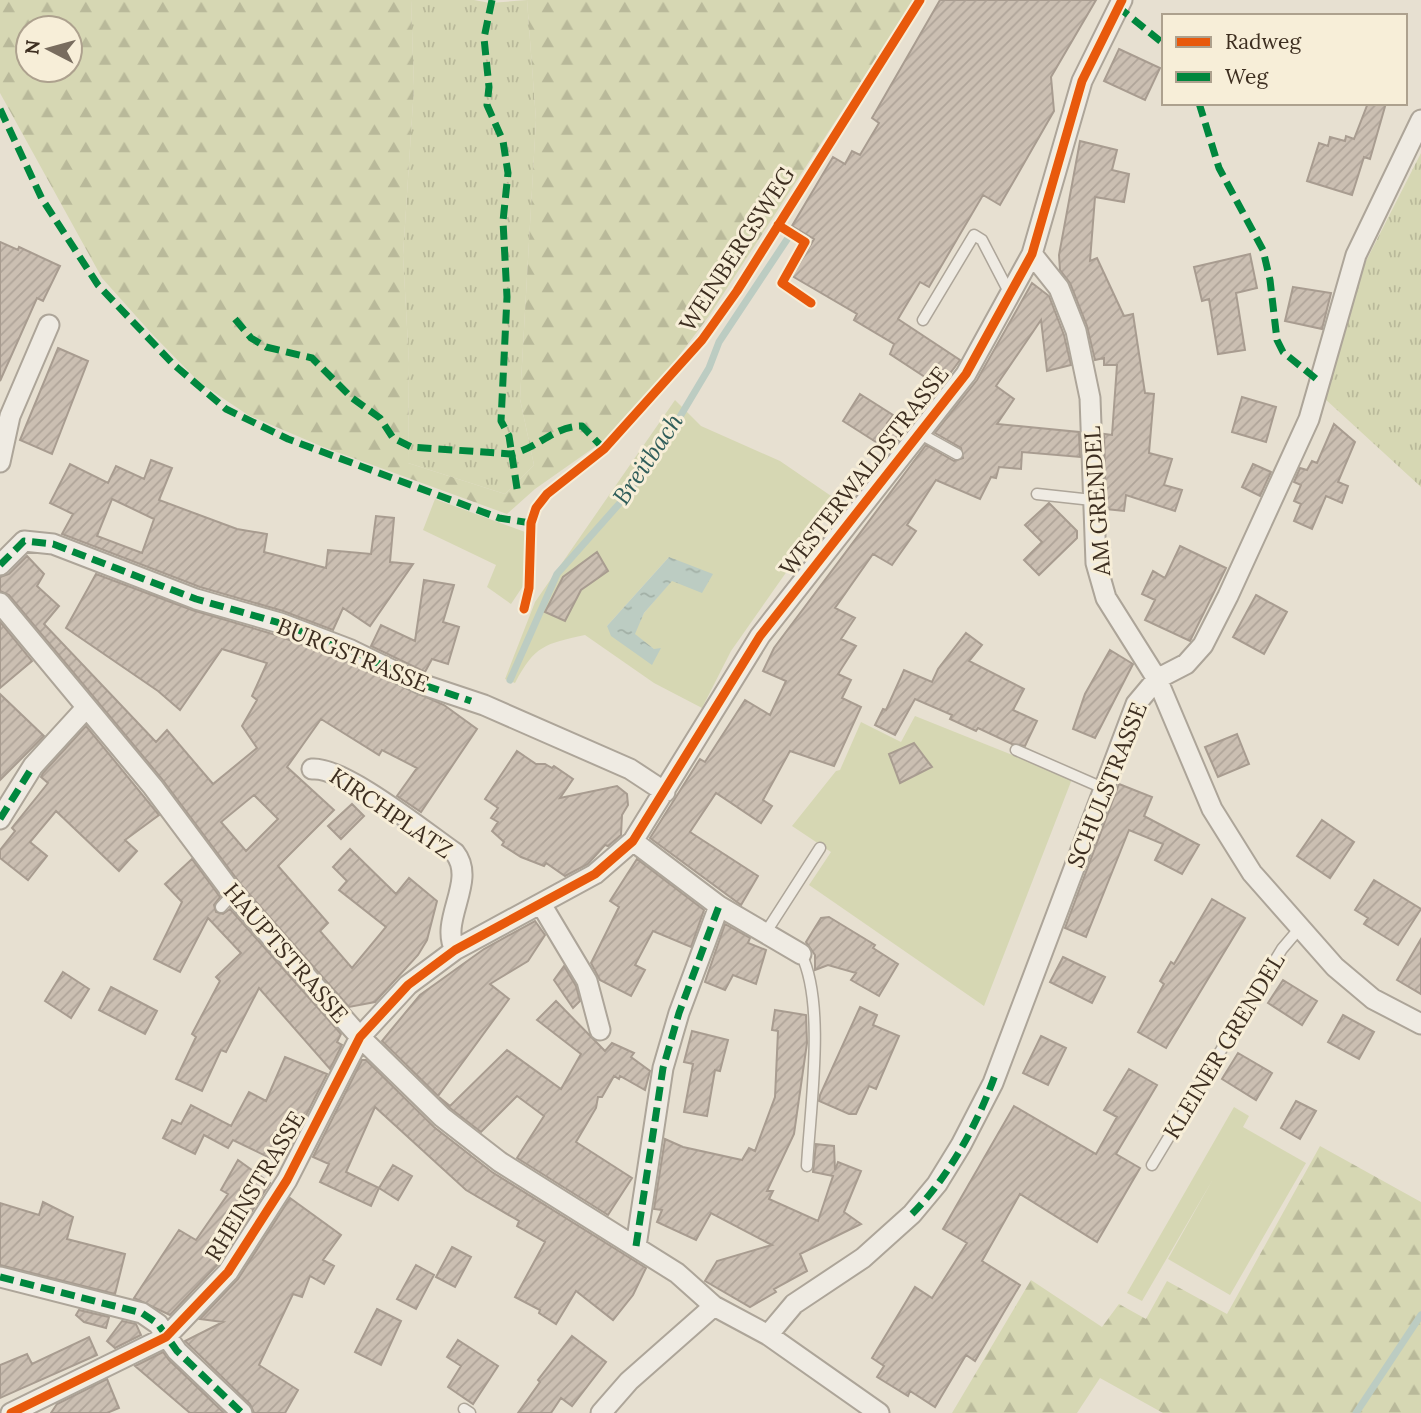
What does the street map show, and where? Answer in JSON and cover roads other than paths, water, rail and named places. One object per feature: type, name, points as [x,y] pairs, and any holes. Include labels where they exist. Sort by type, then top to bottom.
[{"type":"street","name":"WESTERWALDSTRASSE","points":[[541,904],[595,874],[633,841],[760,636],[966,374],[1032,254],[1082,81],[1122,0]]},
{"type":"street","name":"SCHULSTRASSE","points":[[768,1335],[794,1304],[863,1258],[912,1214],[937,1184],[961,1145],[993,1083],[1136,704],[1157,679],[1186,664],[1203,645],[1228,596],[1309,419],[1356,255],[1421,120]]},
{"type":"street","name":"AM GRENDEL","points":[[1032,254],[1059,288],[1076,331],[1090,398],[1096,563],[1106,598],[1157,679],[1212,809],[1252,873],[1335,967],[1373,999],[1421,1024]]},
{"type":"street","points":[[0,462],[10,416],[49,325]]},
{"type":"street","name":"BURGSTRASSE","points":[[0,565],[24,541],[53,544],[196,599],[279,623],[351,650],[421,684],[471,701],[629,769],[665,792]]},
{"type":"street","name":"HAUPTSTRASSE","points":[[0,603],[153,787],[227,900],[442,1117],[500,1162],[677,1273],[714,1306],[768,1335],[879,1413]]},
{"type":"street","points":[[0,819],[33,766],[86,708]]},
{"type":"street","name":"KIRCHPLATZ","points":[[312,769],[323,768],[360,788],[455,853],[461,872],[449,933],[456,950]]},
{"type":"street","points":[[633,841],[719,906],[801,954]]},
{"type":"street","points":[[360,1037],[408,985],[456,950],[541,904],[587,981],[600,1030]]},
{"type":"street","points":[[631,1244],[663,1068],[678,1013],[719,906]]},
{"type":"street","name":"RHEINSTRASSE","points":[[11,1413],[166,1337],[228,1272],[287,1180],[360,1037]]},
{"type":"street","points":[[0,1277],[142,1313],[159,1324],[177,1351],[242,1413]]},
{"type":"street","points":[[601,1413],[629,1381],[714,1306]]},
{"type":"lane","points":[[923,320],[974,235],[982,240],[1010,294]]},
{"type":"lane","points":[[919,433],[957,454]]},
{"type":"lane","points":[[1037,494],[1092,500]]},
{"type":"lane","points":[[1016,750],[1103,788]]},
{"type":"lane","points":[[766,932],[820,848]]},
{"type":"lane","name":"KLEINER GRENDEL","points":[[1152,1165],[1282,949],[1299,929]]},
{"type":"lane","points":[[801,954],[813,986],[814,1024],[807,1166]]},
{"type":"water","points":[[669,557],[713,574],[702,593],[672,581],[644,613],[635,634],[654,649],[661,648],[652,665],[611,636],[607,626]]},
{"type":"waterway","name":"Breitbach","points":[[510,680],[557,574],[627,495],[672,430],[709,368],[719,342],[788,238]]},
{"type":"waterway","points":[[1356,1413],[1421,1315]]}]
